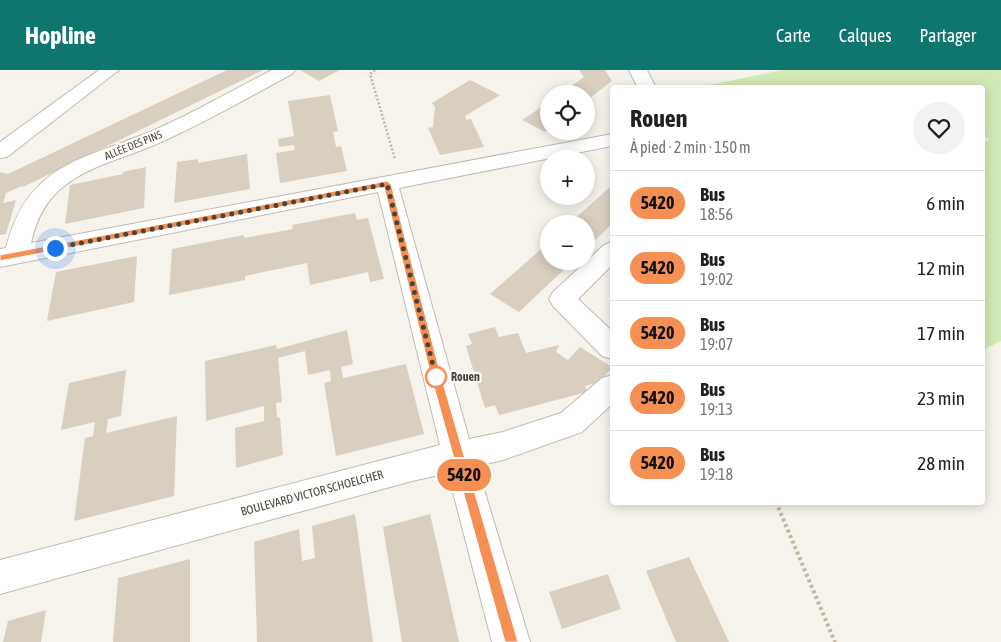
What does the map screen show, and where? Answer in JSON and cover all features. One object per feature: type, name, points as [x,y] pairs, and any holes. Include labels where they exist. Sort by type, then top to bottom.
[{"type":"street","points":[[0,152],[110,70]]},
{"type":"street","name":"ALLÉE DES PINS","points":[[8,257],[25,218],[46,190],[70,172],[113,152],[149,140],[286,70]]},
{"type":"street","points":[[638,70],[646,85]]},
{"type":"street","points":[[8,257],[610,140]]},
{"type":"street","points":[[394,182],[458,457],[511,642]]},
{"type":"street","points":[[610,253],[562,299],[610,346]]},
{"type":"street","name":"BOULEVARD VICTOR SCHOELCHER","points":[[0,577],[412,466],[503,446],[571,423],[610,389]]},
{"type":"path","points":[[375,70],[370,74],[394,182]]},
{"type":"path","points":[[777,505],[835,642]]},
{"type":"green space","points":[[782,70],[1001,70],[1001,341],[985,349],[985,142],[990,140],[985,136],[985,85],[710,85]]},
{"type":"building","points":[[227,70],[263,70],[23,187],[6,193],[3,203],[16,200],[6,234],[0,235],[0,172],[8,174]]},
{"type":"building","points":[[300,70],[340,70],[319,81]]},
{"type":"building","points":[[579,70],[605,70],[612,81],[595,94],[595,85],[573,85],[584,77]]},
{"type":"building","points":[[470,80],[500,95],[465,116],[466,120],[471,119],[484,147],[440,155],[428,128],[433,127],[435,107],[432,103]]},
{"type":"building","points":[[330,95],[338,131],[333,132],[336,147],[341,146],[347,171],[280,183],[276,153],[295,150],[294,145],[279,147],[278,139],[294,136],[288,101]]},
{"type":"building","points":[[540,108],[540,129],[522,120]]},
{"type":"building","points":[[247,154],[250,189],[174,203],[177,162],[198,159],[198,163]]},
{"type":"building","points":[[146,167],[144,208],[65,224],[70,185],[123,174],[123,172]]},
{"type":"building","points":[[610,187],[610,226],[595,240],[595,215],[579,215],[590,205],[595,205],[595,200]]},
{"type":"building","points":[[355,213],[357,220],[368,218],[384,279],[370,282],[368,272],[310,285],[307,263],[245,276],[245,280],[169,295],[172,249],[244,235],[244,238],[293,229],[292,225]]},
{"type":"building","points":[[540,250],[540,270],[563,270],[519,312],[490,294]]},
{"type":"building","points":[[137,256],[134,302],[47,321],[56,272]]},
{"type":"building","points":[[495,327],[499,337],[518,333],[526,353],[559,345],[556,352],[568,360],[580,347],[610,366],[610,370],[600,382],[585,386],[587,392],[499,415],[495,405],[485,408],[466,346],[472,344],[468,334]]},
{"type":"building","points":[[347,330],[353,364],[341,367],[343,378],[406,364],[424,434],[336,456],[324,383],[331,381],[330,370],[308,375],[305,351],[278,358],[282,402],[276,403],[277,418],[280,417],[283,455],[236,468],[235,428],[264,421],[264,406],[206,421],[205,361],[276,345],[277,349]]},
{"type":"building","points":[[126,370],[121,416],[108,419],[106,433],[177,416],[174,496],[74,521],[85,438],[93,436],[95,422],[61,430],[69,383]]},
{"type":"building","points":[[355,514],[373,642],[257,642],[254,542],[299,529],[302,561],[315,558],[312,526]]},
{"type":"building","points":[[430,514],[459,642],[402,642],[383,527]]},
{"type":"building","points":[[689,557],[729,642],[676,642],[646,571]]},
{"type":"building","points":[[190,559],[190,642],[113,642],[118,578]]},
{"type":"building","points":[[608,574],[621,609],[562,629],[549,592]]},
{"type":"building","points":[[46,610],[41,642],[3,642],[8,621]]},
{"type":"bus line","name":"5420","points":[[0,258],[387,184],[436,376],[511,642]]},
{"type":"place","name":"Rouen","points":[[436,377]]},
{"type":"route","points":[[55,248],[387,184],[436,377]]}]
